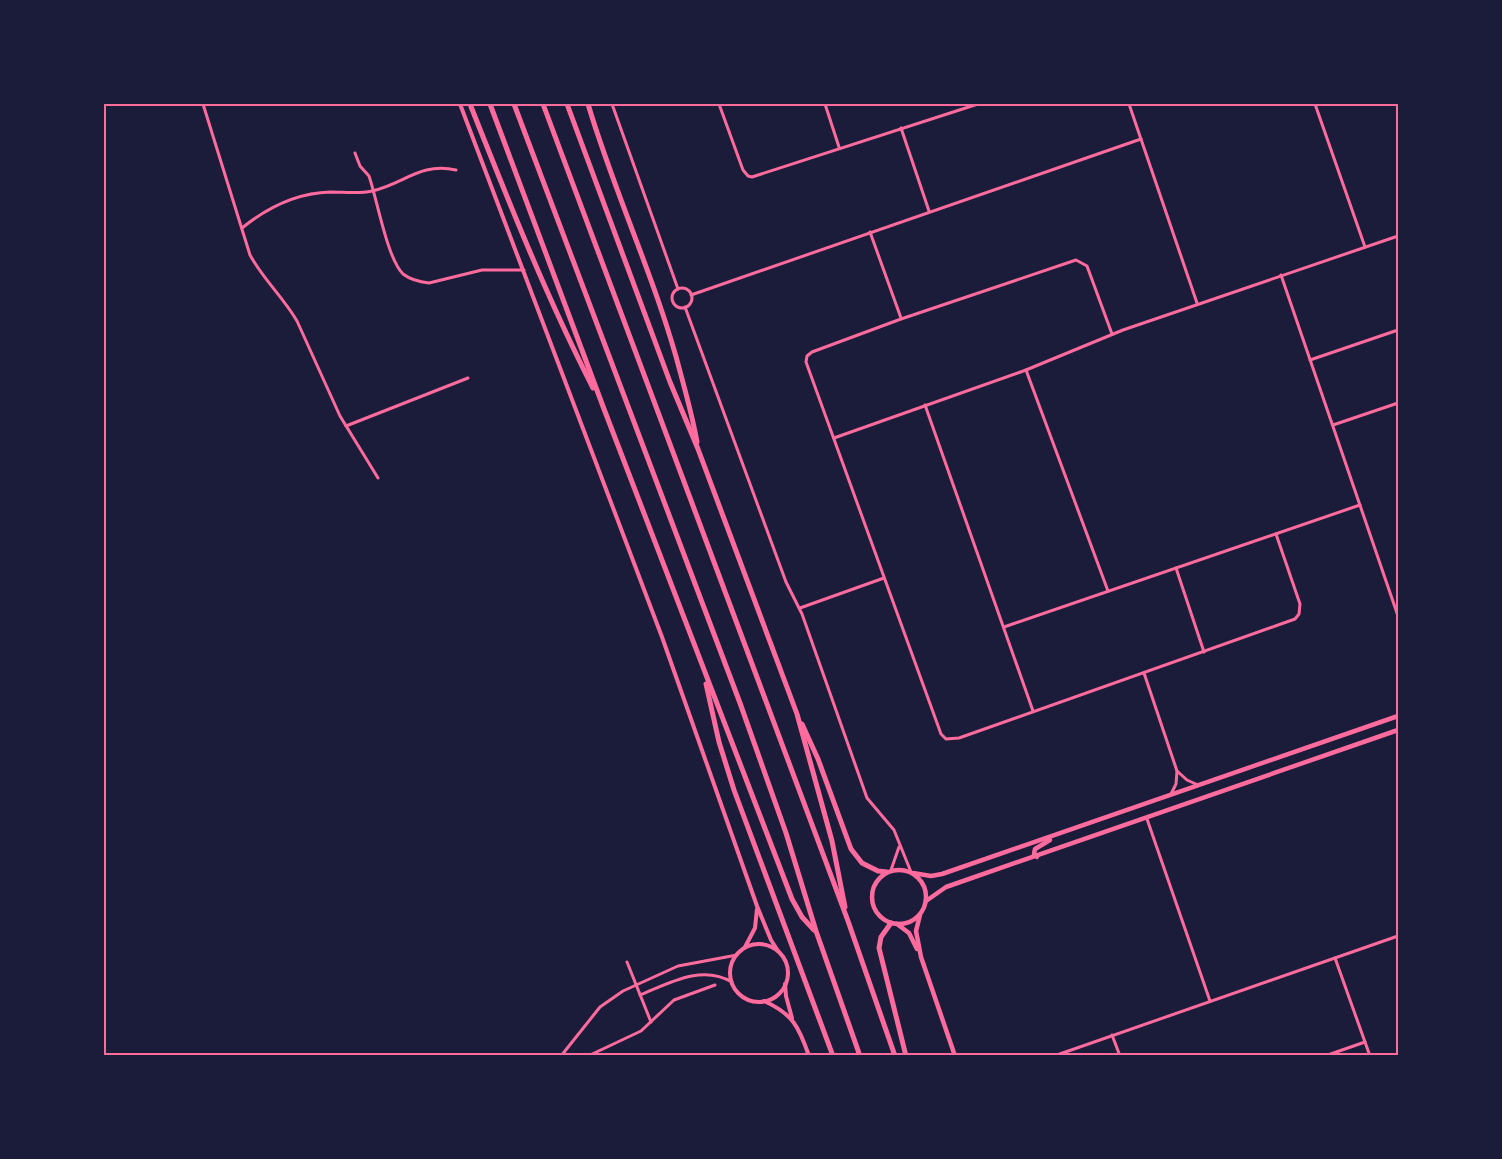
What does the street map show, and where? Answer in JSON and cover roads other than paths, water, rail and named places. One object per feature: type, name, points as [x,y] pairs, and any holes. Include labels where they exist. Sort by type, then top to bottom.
[{"type":"highway","points":[[470,104],[529,252],[566,335],[604,409]]},
{"type":"highway","points":[[490,104],[703,670],[792,898],[802,916],[816,932]]},
{"type":"highway","points":[[514,104],[740,703],[860,1056]]},
{"type":"highway","points":[[543,104],[848,921],[895,1056]]},
{"type":"highway","points":[[569,104],[670,382],[698,449],[797,714],[818,759],[851,849],[862,863],[878,871],[889,871]]},
{"type":"highway","points":[[588,104],[663,313],[688,397],[698,449]]},
{"type":"highway","points":[[703,670],[717,734],[734,790],[833,1056]]},
{"type":"highway","points":[[797,714],[832,841],[848,921]]},
{"type":"highway","points":[[894,923],[881,937],[879,948],[906,1056]]},
{"type":"main road","points":[[921,957],[910,936],[878,914],[872,899],[875,883],[889,871],[901,870],[926,875],[942,874],[1398,716]]},
{"type":"main road","points":[[926,901],[945,888],[1398,730]]},
{"type":"main road","points":[[1037,857],[1034,854],[1035,849],[1058,835]]},
{"type":"main road","points":[[912,873],[918,877],[925,888],[926,901],[916,931],[921,957],[955,1056]]},
{"type":"main road","points":[[894,923],[906,923],[920,914]]},
{"type":"street","points":[[203,104],[250,255],[258,269],[289,307],[332,400],[378,478]]},
{"type":"street","points":[[460,104],[662,637],[757,906],[771,940],[787,967],[785,984],[788,1008],[809,1056]]},
{"type":"street","points":[[612,104],[678,289]]},
{"type":"street","points":[[719,104],[743,170],[748,176],[757,177],[978,104]]},
{"type":"street","points":[[825,104],[840,148]]},
{"type":"street","points":[[1129,104],[1197,304]]},
{"type":"street","points":[[1315,104],[1365,247]]},
{"type":"street","points":[[901,128],[929,211]]},
{"type":"street","points":[[691,295],[1141,139]]},
{"type":"street","points":[[355,153],[360,166],[369,176],[394,261],[398,268],[412,280],[429,283],[482,270],[524,270]]},
{"type":"street","points":[[242,228],[269,209],[298,197],[329,192],[374,191],[430,168],[456,170]]},
{"type":"street","points":[[870,232],[901,319]]},
{"type":"street","points":[[834,438],[1026,370],[1112,334],[1398,236]]},
{"type":"street","points":[[1112,334],[1087,266],[1076,260],[901,319],[812,352],[807,356],[806,362],[941,734],[953,740],[1291,621],[1299,615],[1300,604],[1276,534]]},
{"type":"street","points":[[1281,276],[1398,616]]},
{"type":"street","points":[[678,289],[686,289],[691,295],[690,303],[685,307],[678,307],[673,302],[673,294],[678,289]]},
{"type":"street","points":[[685,307],[786,582],[800,609],[867,798],[894,830],[912,873]]},
{"type":"street","points":[[1310,360],[1398,330]]},
{"type":"street","points":[[1026,370],[1108,591]]},
{"type":"street","points":[[346,426],[468,378]]},
{"type":"street","points":[[1333,426],[1398,404]]},
{"type":"street","points":[[925,405],[1033,711]]},
{"type":"street","points":[[1004,627],[1360,505]]},
{"type":"street","points":[[1176,568],[1205,652]]},
{"type":"street","points":[[800,609],[884,578]]},
{"type":"street","points":[[1144,673],[1177,771],[1176,784],[1170,796]]},
{"type":"street","points":[[1177,771],[1187,780],[1199,786]]},
{"type":"street","points":[[1147,819],[1210,1001]]},
{"type":"street","points":[[889,871],[900,846]]},
{"type":"street","points":[[757,906],[755,928],[732,963],[730,972],[732,982],[736,991],[754,1001],[773,998],[785,984]]},
{"type":"street","points":[[1054,1056],[1398,936]]},
{"type":"street","points":[[744,948],[762,944],[778,951]]},
{"type":"street","points":[[561,1056],[600,1007],[615,995],[668,970],[689,963],[737,955]]},
{"type":"street","points":[[1335,958],[1370,1056]]},
{"type":"street","points":[[627,962],[651,1022]]},
{"type":"street","points":[[640,995],[672,982],[705,974],[719,975],[732,982]]},
{"type":"street","points":[[588,1056],[636,1035],[674,1000],[715,985]]},
{"type":"street","points":[[764,1001],[774,1005],[792,1019]]},
{"type":"street","points":[[1113,1035],[1120,1056]]},
{"type":"street","points":[[1325,1056],[1365,1042]]}]
